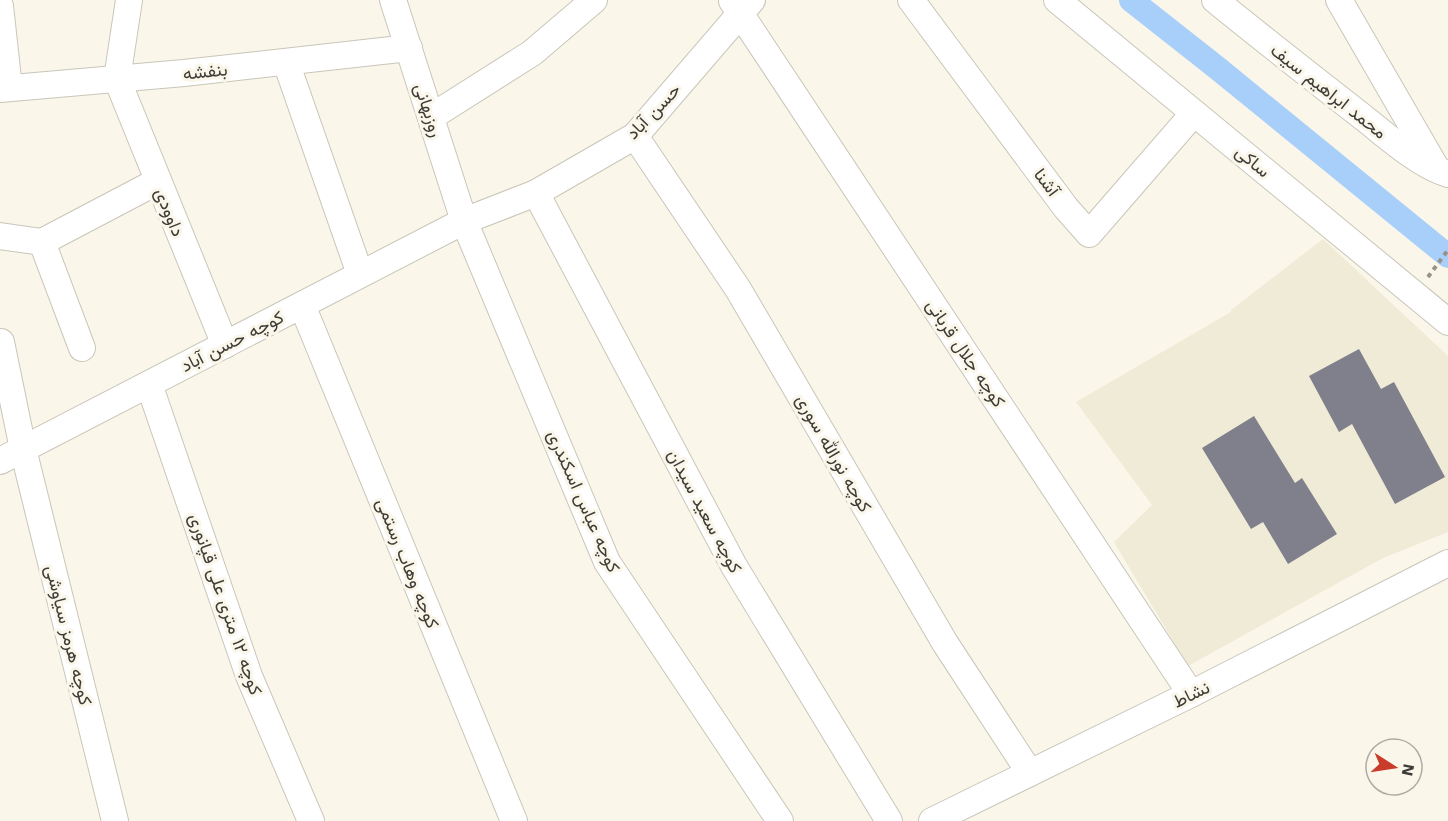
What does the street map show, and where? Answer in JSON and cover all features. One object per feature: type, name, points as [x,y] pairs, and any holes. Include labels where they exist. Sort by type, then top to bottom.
[{"type":"street","points":[[117,79],[129,0]]},
{"type":"street","name":"روزبهانی","points":[[393,0],[464,221]]},
{"type":"street","points":[[431,117],[532,52],[594,0]]},
{"type":"street","name":"آشنا","points":[[910,0],[1066,208],[1089,234],[1194,113]]},
{"type":"street","name":"ساکی","points":[[1057,0],[1448,322]]},
{"type":"street","name":"محمد ابراهیم سیف","points":[[1215,0],[1250,30],[1410,153],[1443,173]]},
{"type":"street","points":[[1339,0],[1443,173]]},
{"type":"street","name":"حسن آباد","points":[[464,221],[536,193],[634,136],[741,4]]},
{"type":"street","name":"کوچه جلال قربانی","points":[[741,4],[1191,694]]},
{"type":"street","points":[[0,6],[5,88]]},
{"type":"street","name":"بنفشه","points":[[5,88],[184,74],[409,48]]},
{"type":"street","points":[[286,62],[360,274]]},
{"type":"street","name":"داوودی","points":[[117,79],[225,345]]},
{"type":"street","name":"کوچه نورالله سوری","points":[[634,136],[738,289],[945,643],[1030,773]]},
{"type":"street","points":[[0,236],[42,242],[158,182]]},
{"type":"street","name":"کوچه سعید سیدان","points":[[536,193],[734,566],[889,821]]},
{"type":"street","name":"کوچه حسن آباد","points":[[0,461],[464,221]]},
{"type":"street","name":"کوچه عباس اسکندری","points":[[464,221],[607,562],[780,821]]},
{"type":"street","points":[[42,242],[82,348]]},
{"type":"street","name":"کوچه وهاب رستمی","points":[[302,305],[514,821]]},
{"type":"street","name":"کوچه هرمز سیاوشی","points":[[1,342],[23,449],[115,821]]},
{"type":"street","name":"کوچه ۱۲ متری علی قپانوری","points":[[149,384],[249,676],[311,821]]},
{"type":"street","name":"نشاط","points":[[932,821],[1191,694],[1448,563]]},
{"type":"path","points":[[1431,273],[1448,250]]},
{"type":"shaded area","points":[[1323,239],[1448,356],[1448,532],[1383,558],[1188,666],[1114,542],[1152,505],[1076,402],[1231,312]]},
{"type":"building","points":[[1359,349],[1381,389],[1394,382],[1445,477],[1395,504],[1352,424],[1339,432],[1309,376]]},
{"type":"building","points":[[1254,416],[1295,483],[1302,478],[1337,534],[1288,564],[1263,522],[1251,529],[1202,448]]},
{"type":"waterway","points":[[1131,0],[1448,256]]}]
